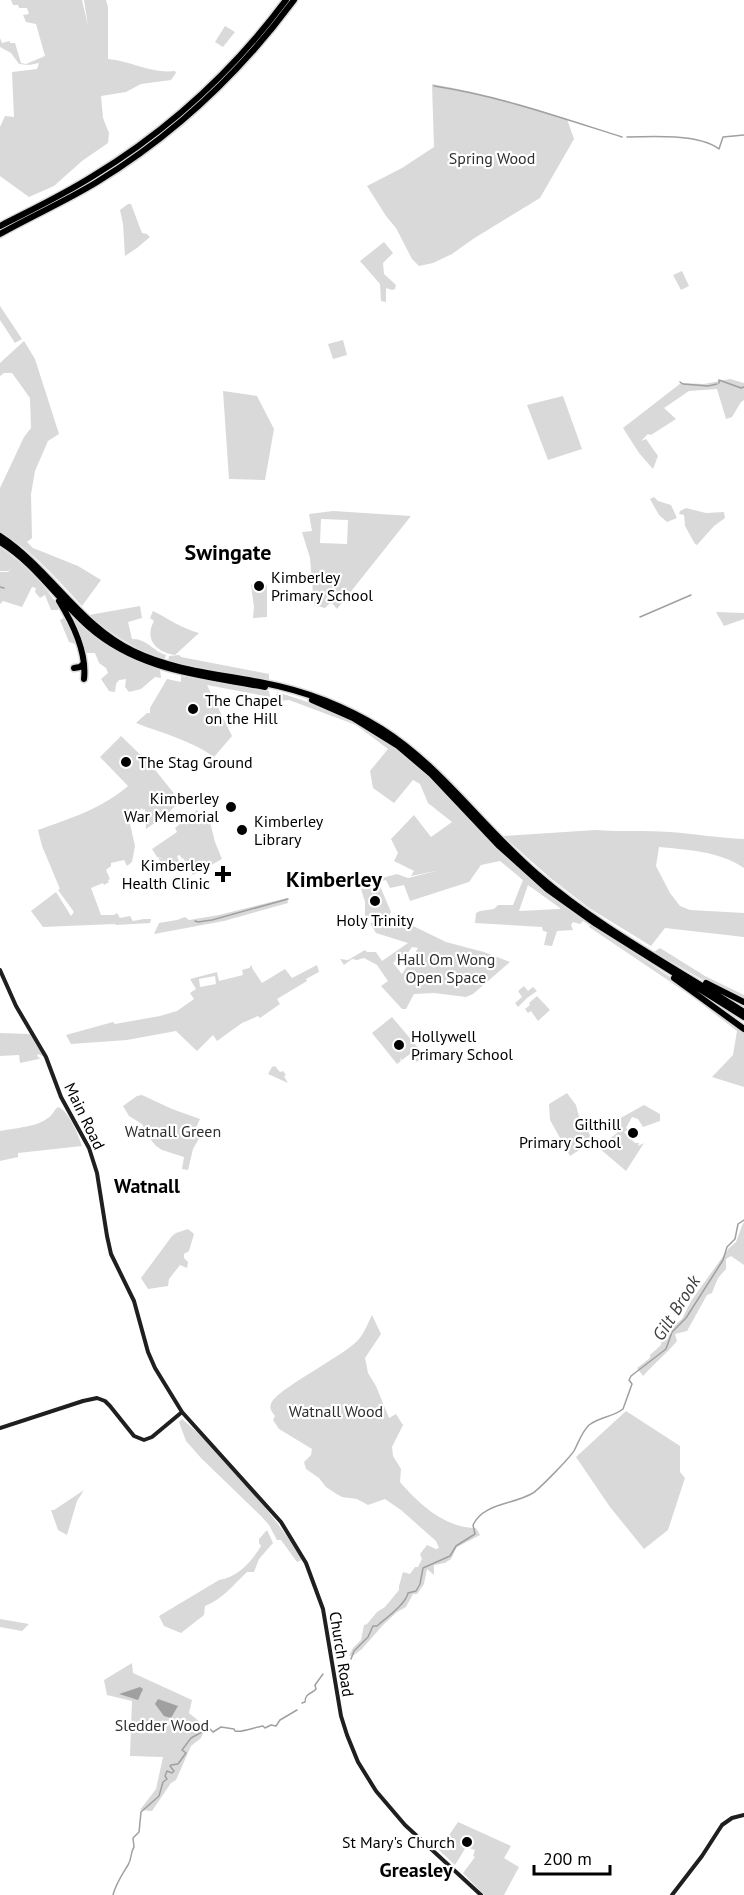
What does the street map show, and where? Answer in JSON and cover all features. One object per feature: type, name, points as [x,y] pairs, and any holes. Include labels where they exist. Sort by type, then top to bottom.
[{"type":"highway","points":[[0,226],[93,177],[159,131],[222,75],[257,37],[286,0]]},
{"type":"highway","points":[[0,234],[96,183],[173,129],[237,69],[294,0]]},
{"type":"highway","points":[[0,536],[33,562],[91,623],[128,649],[173,666],[279,686],[355,714],[384,730],[429,766],[501,842],[545,881],[589,914],[744,1012]]},
{"type":"highway","points":[[0,542],[19,555],[92,629],[112,644],[141,660],[185,673],[295,695],[335,709],[372,728],[425,768],[498,845],[537,880],[577,911],[744,1017]]},
{"type":"highway","points":[[44,579],[63,608],[73,629],[83,664],[84,679]]},
{"type":"highway","points":[[74,668],[83,664]]},
{"type":"highway","points":[[642,953],[744,1029]]},
{"type":"highway","points":[[670,966],[744,1002]]},
{"type":"main road","name":"Main Road","points":[[0,970],[21,1014],[46,1057],[63,1101],[89,1148],[98,1173],[111,1254],[134,1301],[154,1368],[182,1412]]},
{"type":"main road","points":[[0,1428],[97,1398],[110,1406],[134,1436],[144,1440],[152,1437],[182,1412]]},
{"type":"main road","name":"Church Road","points":[[182,1412],[281,1522],[305,1560],[322,1609],[341,1716],[350,1745],[370,1781],[382,1799],[405,1825],[481,1895]]},
{"type":"main road","points":[[672,1895],[722,1825],[732,1818],[744,1815]]},
{"type":"green space","points":[[11,0],[82,0],[88,26],[84,0],[106,0],[108,59],[176,73],[171,80],[141,84],[126,92],[101,96],[103,118],[109,133],[108,143],[82,161],[54,186],[29,197],[0,176],[0,127],[5,116],[14,117],[12,72],[37,69],[39,63],[29,65],[19,64],[11,53],[0,47],[0,38],[2,43],[10,41],[10,43],[15,43],[21,63],[26,64],[45,56],[36,24],[26,22],[23,15],[29,14],[27,8],[13,5]]},
{"type":"green space","points":[[225,26],[235,32],[223,47],[215,42]]},
{"type":"green space","name":"Spring Wood","points":[[432,84],[500,99],[567,119],[574,139],[540,198],[452,254],[433,263],[419,266],[412,259],[396,228],[367,186],[402,168],[434,147]]},
{"type":"green space","points":[[131,204],[142,233],[150,237],[125,256],[120,210]]},
{"type":"green space","points":[[384,242],[393,253],[383,263],[384,274],[396,285],[392,290],[386,288],[386,302],[381,301],[380,284],[360,261]]},
{"type":"green space","points":[[682,271],[689,286],[681,290],[673,275]]},
{"type":"green space","points":[[0,306],[22,339],[15,343],[0,320]]},
{"type":"green space","points":[[343,340],[347,355],[333,359],[328,344]]},
{"type":"green space","points":[[24,341],[35,359],[59,434],[48,441],[35,471],[31,494],[32,538],[27,542],[33,548],[78,566],[101,580],[82,606],[33,556],[0,532],[0,488],[24,437],[31,428],[30,398],[12,373],[4,373],[0,376],[0,363]]},
{"type":"green space","points":[[730,379],[744,383],[744,400],[732,417],[726,419],[717,389],[689,391],[664,408],[676,419],[651,435],[648,434],[641,441],[646,439],[658,456],[653,469],[639,453],[623,428],[681,383],[704,384]]},
{"type":"green space","points":[[223,391],[257,396],[274,429],[265,480],[229,479]]},
{"type":"green space","points":[[563,396],[582,449],[548,460],[527,405]]},
{"type":"green space","points":[[654,497],[658,501],[671,505],[677,518],[667,522],[659,515],[650,499]]},
{"type":"green space","points":[[686,508],[706,513],[724,512],[725,518],[714,526],[697,545],[685,526],[684,515],[679,514]]},
{"type":"green space","points":[[333,511],[411,516],[337,609],[331,602],[325,608],[314,605],[310,558],[302,532],[312,531],[309,514]],"holes":[[[321,519],[348,520],[347,544],[320,543]]]},
{"type":"green space","points":[[0,547],[40,582],[59,607],[58,610],[51,610],[45,595],[40,598],[35,592],[36,588],[32,587],[22,607],[3,601],[0,604],[0,572],[8,572],[11,568],[8,571],[0,571]]},
{"type":"green space","points":[[260,581],[260,585],[267,585],[267,617],[253,618],[251,585]]},
{"type":"green space","points":[[140,606],[142,618],[128,622],[132,639],[137,639],[166,655],[164,661],[125,641],[89,615]]},
{"type":"green space","points":[[153,611],[199,633],[175,655],[162,651],[151,639],[150,633],[154,621],[150,618]]},
{"type":"green space","points":[[716,612],[744,613],[744,619],[724,626]]},
{"type":"green space","points":[[71,615],[100,640],[125,655],[160,670],[161,678],[155,677],[141,689],[129,692],[125,687],[126,679],[119,680],[115,692],[109,691],[101,679],[108,673],[106,668],[99,663],[95,653],[83,653],[69,616]]},
{"type":"green space","points":[[65,617],[76,644],[69,642],[60,620]]},
{"type":"green space","points":[[179,655],[269,674],[269,682],[168,662],[169,656]]},
{"type":"green space","points":[[181,676],[269,691],[270,697],[207,685],[232,736],[214,757],[186,742],[136,723],[150,713],[150,708],[167,679],[181,682]]},
{"type":"green space","points":[[277,692],[323,707],[368,728],[404,753],[590,923],[744,1031],[744,1087],[712,1077],[733,1055],[737,1031],[693,997],[589,927],[590,925],[583,921],[580,924],[573,922],[571,925],[573,930],[557,931],[552,946],[544,945],[547,932],[543,931],[542,927],[475,923],[476,913],[480,911],[494,909],[498,905],[513,905],[523,880],[500,861],[481,865],[469,882],[410,901],[404,885],[390,888],[386,880],[382,881],[382,878],[397,874],[408,878],[436,871],[411,876],[414,871],[394,861],[398,853],[391,839],[414,815],[431,837],[452,822],[428,803],[420,784],[413,780],[394,803],[373,788],[370,771],[388,749],[356,725],[289,700],[279,701],[276,698]],"holes":[[[528,885],[560,909],[519,911]]]},
{"type":"green space","points":[[121,736],[152,766],[180,801],[166,815],[146,829],[145,809],[142,808],[128,815],[135,846],[132,862],[127,866],[124,860],[111,863],[106,870],[109,882],[91,888],[101,915],[117,913],[120,918],[130,916],[133,921],[151,919],[150,923],[43,927],[31,911],[56,892],[71,916],[74,912],[58,890],[60,889],[42,846],[38,830],[97,807],[128,786],[100,757]]},
{"type":"green space","points":[[197,810],[201,815],[208,814],[222,859],[193,875],[180,855],[177,856],[179,861],[165,868],[158,858],[164,859],[157,857],[152,849],[177,832],[175,828]]},
{"type":"green space","points":[[595,830],[661,831],[744,839],[744,868],[714,855],[659,847],[656,866],[670,893],[680,906],[690,910],[744,913],[744,937],[665,928],[651,946],[589,908],[549,877],[503,836]]},
{"type":"green space","points":[[377,879],[391,912],[389,915],[365,916],[365,902],[361,889]]},
{"type":"green space","points":[[287,898],[288,903],[224,921],[154,934],[159,923],[185,917],[189,920],[219,915]]},
{"type":"green space","name":"Hall Om Wong Open Space","points":[[405,922],[446,942],[510,962],[473,994],[466,997],[434,993],[414,994],[406,1009],[402,1009],[381,986],[388,981],[377,965],[364,958],[352,959],[344,965],[340,959],[348,960],[365,950],[376,952],[382,961],[408,943],[376,933],[370,923]],"holes":[[[412,947],[418,948],[402,974],[393,963],[396,960],[402,961]]]},
{"type":"green space","points":[[660,948],[705,976],[744,995],[744,1000],[654,952]]},
{"type":"green space","points":[[252,965],[262,983],[285,969],[292,978],[317,965],[319,972],[277,999],[280,1004],[260,1018],[258,1016],[242,1023],[217,1041],[213,1035],[197,1051],[176,1031],[127,1040],[71,1044],[66,1035],[113,1022],[115,1024],[177,1011],[194,999],[190,993],[196,989],[190,979],[217,972],[219,981],[243,975],[242,970]],"holes":[[[215,976],[216,984],[200,987],[199,979]]]},
{"type":"green space","points":[[524,986],[528,991],[533,987],[537,991],[518,1007],[515,1003],[522,997],[518,991]]},
{"type":"green space","points":[[537,996],[550,1010],[538,1021],[531,1011],[528,1013],[525,1009]]},
{"type":"green space","name":"Hollywell Primary School","points":[[392,1017],[424,1055],[417,1062],[413,1057],[417,1054],[414,1051],[402,1060],[400,1058],[401,1061],[397,1064],[372,1033]]},
{"type":"green space","points":[[0,1033],[30,1034],[43,1056],[38,1054],[39,1059],[20,1063],[19,1055],[0,1056]]},
{"type":"green space","points":[[275,1066],[280,1072],[283,1071],[288,1083],[268,1074]]},
{"type":"green space","points":[[567,1093],[576,1105],[580,1120],[583,1119],[592,1140],[588,1143],[582,1139],[581,1149],[570,1156],[550,1120],[549,1104]]},
{"type":"green space","name":"Watnall Green","points":[[142,1095],[200,1119],[195,1130],[202,1133],[193,1149],[188,1170],[182,1169],[184,1157],[156,1146],[142,1124],[129,1116],[123,1106]]},
{"type":"green space","name":"Gilthill Primary School","points":[[644,1105],[660,1114],[660,1121],[643,1127],[638,1119],[632,1117],[626,1128],[628,1130],[624,1132],[635,1143],[639,1143],[638,1146],[644,1143],[626,1171],[599,1148],[620,1130],[617,1120]]},
{"type":"green space","points":[[58,1107],[62,1109],[76,1129],[82,1146],[18,1153],[18,1157],[0,1161],[0,1131],[26,1127],[43,1121],[50,1117]]},
{"type":"green space","points":[[743,1223],[744,1265],[731,1256],[726,1259],[726,1269],[718,1278],[712,1293],[707,1295],[687,1331],[675,1334],[677,1341],[643,1376],[637,1368],[661,1345],[663,1331],[668,1331],[682,1319],[691,1301],[729,1248],[736,1242]]},
{"type":"green space","points":[[188,1229],[194,1234],[189,1251],[184,1254],[188,1262],[187,1268],[180,1265],[169,1279],[168,1286],[148,1289],[141,1278],[172,1236]]},
{"type":"green space","name":"Watnall Wood","points":[[372,1315],[381,1334],[365,1358],[368,1373],[389,1418],[396,1414],[403,1425],[392,1447],[393,1456],[401,1469],[400,1482],[424,1506],[443,1519],[465,1527],[476,1528],[480,1535],[457,1547],[451,1559],[445,1563],[434,1565],[434,1575],[427,1569],[424,1584],[417,1594],[413,1594],[406,1607],[383,1625],[362,1649],[349,1656],[361,1640],[364,1625],[385,1607],[399,1590],[403,1572],[410,1574],[415,1567],[418,1567],[422,1559],[420,1554],[427,1545],[439,1548],[436,1541],[385,1499],[368,1505],[357,1499],[342,1497],[326,1487],[319,1478],[306,1469],[304,1462],[311,1455],[312,1449],[279,1429],[273,1420],[275,1416],[270,1407],[275,1398],[284,1390],[358,1340]]},
{"type":"green space","points":[[626,1411],[680,1446],[680,1472],[685,1478],[668,1530],[644,1549],[610,1507],[576,1457]]},
{"type":"green space","points":[[182,1419],[211,1446],[255,1495],[302,1560],[297,1562],[281,1540],[277,1540],[261,1516],[186,1441],[179,1422]]},
{"type":"green space","points":[[84,1490],[77,1501],[67,1535],[58,1530],[51,1510]]},
{"type":"green space","points":[[267,1530],[273,1543],[259,1559],[254,1572],[247,1572],[223,1596],[205,1606],[204,1615],[181,1633],[164,1626],[159,1616],[219,1580],[232,1576],[244,1568],[261,1546],[259,1539]]},
{"type":"green space","points":[[0,1619],[29,1624],[22,1631],[0,1627]]},
{"type":"green space","name":"Sledder Wood","points":[[132,1663],[133,1673],[192,1700],[189,1713],[206,1727],[201,1738],[191,1746],[176,1780],[171,1783],[152,1811],[140,1810],[156,1789],[163,1757],[130,1756],[132,1701],[107,1695],[104,1680]]},
{"type":"green space","points":[[458,1822],[511,1846],[504,1858],[519,1867],[504,1895],[484,1895],[463,1873],[475,1857],[473,1856],[475,1850],[466,1847],[455,1865],[439,1850]]},
{"type":"shaded area","points":[[140,1687],[143,1689],[138,1700],[119,1694]]},
{"type":"shaded area","points":[[158,1699],[178,1706],[171,1718],[164,1716],[155,1704]]},
{"type":"waterway","points":[[434,86],[505,101],[622,137]]},
{"type":"waterway","points":[[627,137],[688,138],[711,144],[719,149],[723,137],[744,135]]},
{"type":"waterway","points":[[719,383],[719,380],[744,387]]},
{"type":"waterway","points":[[680,382],[708,386],[717,384]]},
{"type":"waterway","points":[[0,587],[4,588]]},
{"type":"waterway","points":[[640,617],[691,595]]},
{"type":"waterway","points":[[195,921],[212,920],[288,899]]},
{"type":"waterway","name":"Gilt Brook","points":[[351,1659],[354,1651],[368,1637],[373,1626],[377,1626],[395,1611],[404,1602],[408,1593],[416,1591],[423,1568],[450,1556],[456,1546],[475,1534],[473,1525],[484,1512],[533,1493],[573,1453],[589,1425],[623,1409],[632,1384],[629,1380],[631,1376],[666,1349],[672,1332],[686,1318],[723,1260],[727,1247],[735,1239],[738,1224],[744,1220]]},
{"type":"waterway","name":"Gilt Brook","points":[[302,1703],[305,1702],[307,1695],[316,1689],[315,1685],[323,1674]]},
{"type":"waterway","points":[[113,1895],[130,1860],[134,1847],[133,1838],[139,1832],[141,1812],[159,1796],[163,1782],[167,1779],[165,1776],[167,1771],[172,1773],[174,1771],[170,1766],[178,1764],[186,1753],[182,1750],[191,1738],[209,1728],[213,1732],[221,1727],[244,1731],[263,1726],[265,1728],[271,1725],[276,1726],[280,1720],[297,1710]]},
{"type":"place","name":"Kimberley Primary School","points":[[259,586]]},
{"type":"place","name":"The Chapel on the Hill","points":[[193,709]]},
{"type":"place","name":"The Stag Ground","points":[[126,762]]},
{"type":"place","name":"Kimberley War Memorial","points":[[231,807]]},
{"type":"place","name":"Kimberley Library","points":[[242,830]]},
{"type":"place","name":"Kimberley Health Clinic","points":[[223,874]]},
{"type":"place","name":"Holy Trinity","points":[[375,901]]},
{"type":"place","name":"Hollywell Primary School","points":[[399,1045]]},
{"type":"place","name":"Gilthill Primary School","points":[[633,1133]]},
{"type":"place","name":"St Mary's Church","points":[[467,1842]]},
{"type":"district","name":"Swingate","points":[[228,552]]},
{"type":"district","name":"Kimberley","points":[[334,879]]},
{"type":"district","name":"Watnall","points":[[147,1186]]},
{"type":"district","name":"Greasley","points":[[416,1870]]}]
